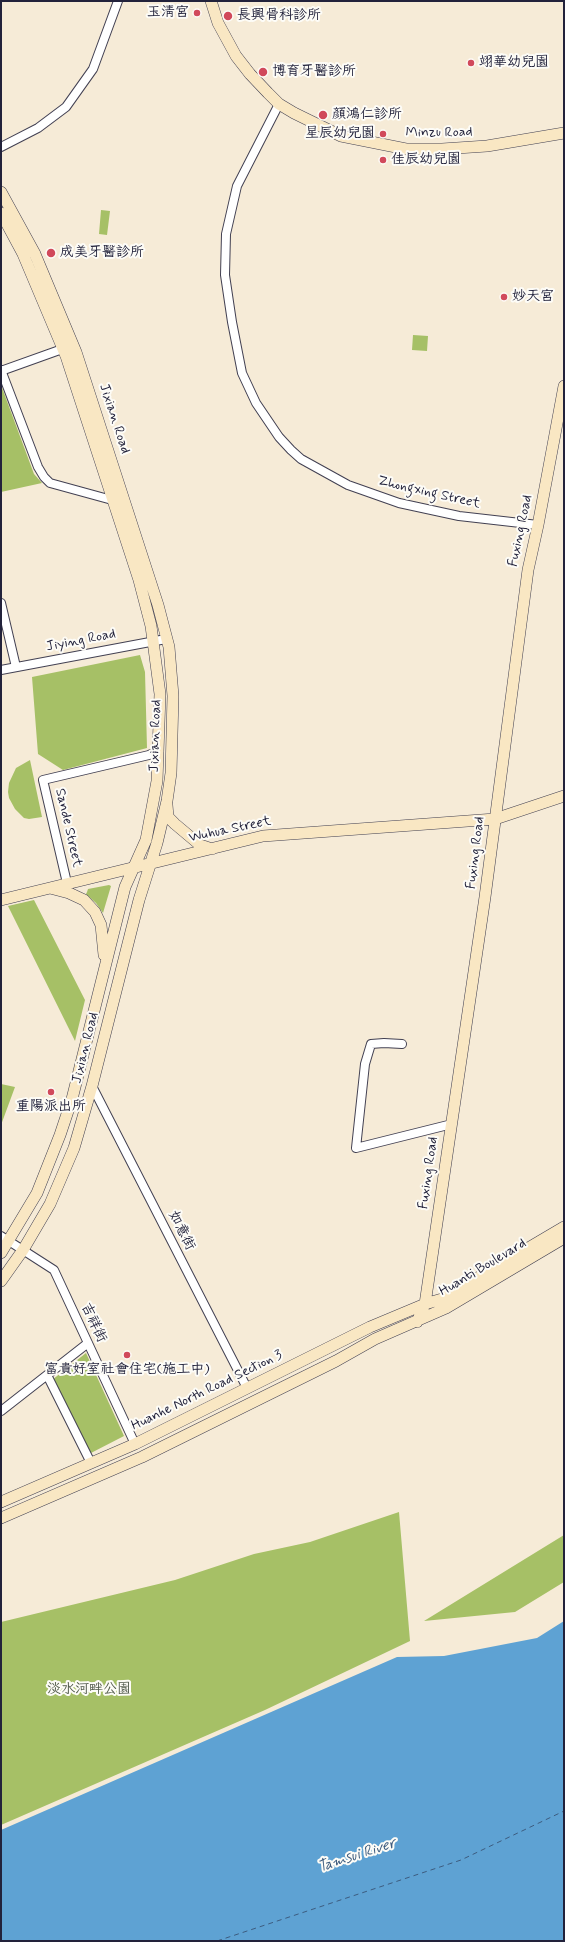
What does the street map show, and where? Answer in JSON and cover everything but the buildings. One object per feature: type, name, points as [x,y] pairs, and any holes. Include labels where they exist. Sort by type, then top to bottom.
[{"type":"street","points":[[1,147],[38,128],[66,107],[92,69],[118,1]]},
{"type":"street","name":"Minzu Road","points":[[211,1],[218,23],[236,56],[250,74],[279,104],[310,122],[341,136],[406,149],[442,149],[487,146],[564,133]]},
{"type":"street","name":"Zhongxing Street","points":[[279,104],[237,186],[226,234],[225,275],[232,322],[242,373],[256,403],[279,437],[301,459],[348,485],[399,503],[459,516],[538,525]]},
{"type":"street","name":"Jixian Road","points":[[1,192],[35,254],[148,571],[169,647],[173,696],[171,773],[166,801],[152,863],[139,900],[92,1086],[74,1148],[50,1204],[23,1250],[1,1281]]},
{"type":"street","name":"Jixian Road","points":[[1,213],[23,254],[68,347],[112,500],[139,580],[153,640],[160,694],[157,781],[146,840],[125,887],[72,1099],[60,1136],[37,1193],[5,1239],[1,1253]]},
{"type":"street","points":[[68,347],[1,370],[38,467],[44,477],[50,483],[112,500]]},
{"type":"street","name":"Fuxing Road","points":[[417,1322],[425,1304],[452,1124],[528,570],[564,386]]},
{"type":"street","points":[[1,603],[16,667]]},
{"type":"street","name":"Jiying Road","points":[[1,670],[153,640],[166,639]]},
{"type":"street","name":"Sande Street","points":[[67,883],[43,780],[150,755],[159,751]]},
{"type":"street","name":"Wuhua Street","points":[[1,900],[263,836],[495,819],[564,796]]},
{"type":"street","points":[[166,801],[168,817],[200,845],[212,849]]},
{"type":"street","points":[[50,888],[69,893],[84,900],[95,912],[101,924],[105,966]]},
{"type":"street","points":[[402,1044],[371,1044],[366,1064],[356,1148],[452,1124]]},
{"type":"street","name":"如意街","points":[[92,1086],[247,1388]]},
{"type":"street","name":"Huanti Boulevard","points":[[425,1304],[442,1299],[564,1227]]},
{"type":"street","name":"Huanti Boulevard","points":[[417,1322],[446,1308],[564,1238]]},
{"type":"street","name":"吉祥街","points":[[5,1239],[54,1270],[135,1444]]},
{"type":"street","name":"Huanhe North Road Section 3","points":[[1,1502],[135,1444],[370,1327],[425,1304]]},
{"type":"street","points":[[1,1518],[142,1457],[336,1361],[375,1339],[417,1322]]},
{"type":"street","points":[[1,1411],[88,1343]]},
{"type":"street","points":[[287,1368],[294,1382]]},
{"type":"street","points":[[47,1375],[91,1463]]},
{"type":"green space","points":[[101,210],[110,211],[107,235],[99,234]]},
{"type":"green space","points":[[413,335],[428,336],[427,351],[412,350]]},
{"type":"green space","points":[[1,385],[34,474],[42,483],[1,492]]},
{"type":"green space","points":[[140,655],[145,672],[147,748],[63,770],[38,754],[32,677]]},
{"type":"green space","points":[[30,760],[42,817],[29,819],[24,818],[15,809],[9,798],[8,792],[9,783],[16,768]]},
{"type":"green space","points":[[109,885],[111,886],[103,913],[96,903],[86,894],[88,889]]},
{"type":"green space","points":[[34,900],[85,1000],[75,1041],[8,906]]},
{"type":"green space","points":[[1,1084],[15,1087],[1,1125]]},
{"type":"green space","points":[[86,1353],[124,1436],[89,1454],[52,1380]]},
{"type":"green space","name":"淡水河畔公園","points":[[399,1512],[410,1641],[265,1710],[1,1825],[1,1622],[175,1580],[254,1554],[310,1542]]},
{"type":"green space","points":[[564,1535],[564,1582],[515,1612],[424,1621]]},
{"type":"water","name":"Tamsui River","points":[[564,1621],[564,1941],[1,1941],[1,1830],[397,1657],[444,1656],[537,1638]]},
{"type":"ferry route","points":[[217,1941],[461,1860],[564,1811]]},
{"type":"place","name":"玉清宮","points":[[197,13]]},
{"type":"place","name":"長興骨科診所","points":[[228,16]]},
{"type":"place","name":"翊華幼兒園","points":[[471,63]]},
{"type":"place","name":"博育牙醫診所","points":[[263,72]]},
{"type":"place","name":"顏鴻仁診所","points":[[323,115]]},
{"type":"place","name":"星辰幼兒園","points":[[383,134]]},
{"type":"place","name":"佳辰幼兒園","points":[[383,160]]},
{"type":"place","name":"成美牙醫診所","points":[[51,253]]},
{"type":"place","name":"妙天宮","points":[[504,297]]},
{"type":"place","name":"重陽派出所","points":[[51,1092]]},
{"type":"place","name":"富貴好室社會住宅(施工中)","points":[[127,1355]]}]
